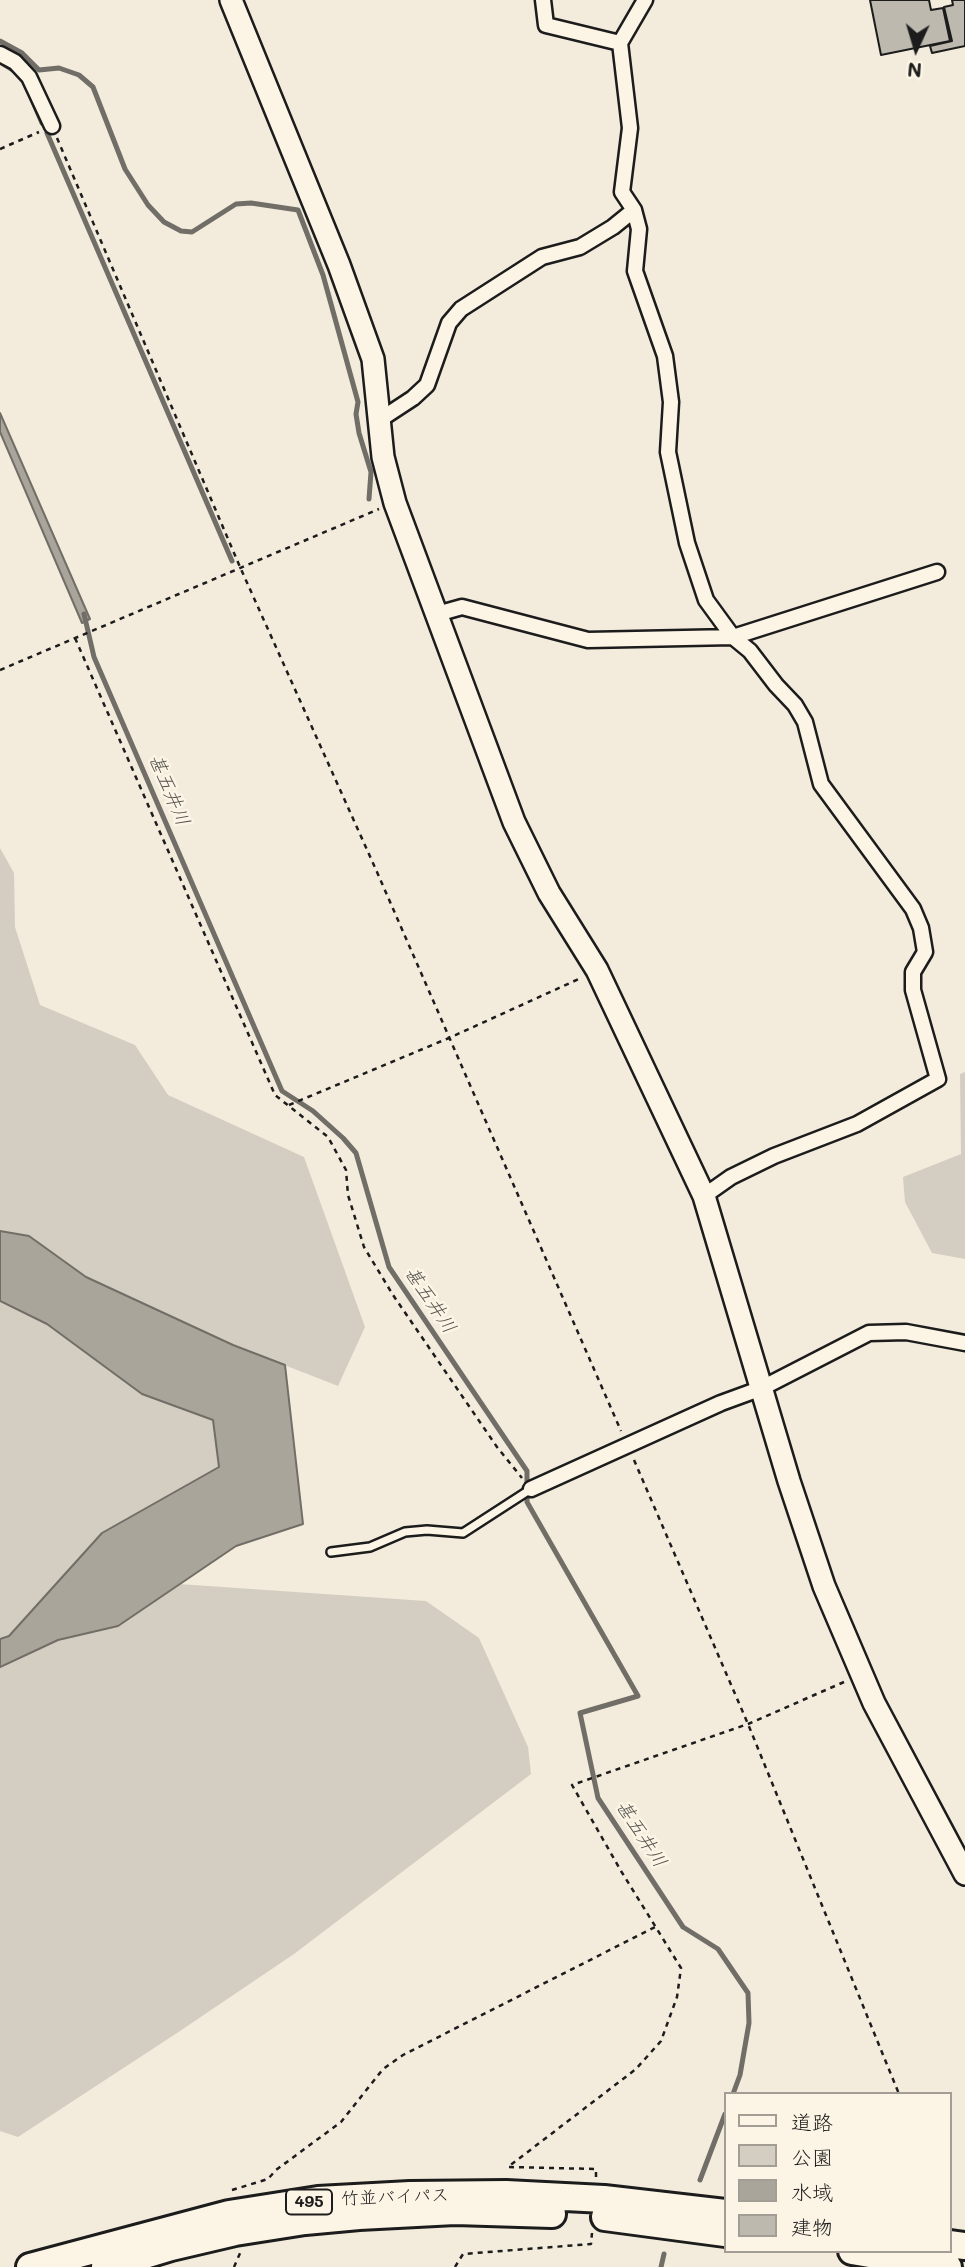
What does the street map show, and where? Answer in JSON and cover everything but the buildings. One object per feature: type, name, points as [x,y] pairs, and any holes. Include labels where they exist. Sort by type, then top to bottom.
[{"type":"highway","name":"竹並バイパス","points":[[30,2267],[229,2214],[318,2200],[410,2194],[506,2194],[596,2207],[724,2233]]},
{"type":"highway","name":"竹並バイパス","points":[[105,2267],[171,2247],[235,2232],[359,2216],[596,2207],[724,2213]]},
{"type":"highway","points":[[864,2253],[948,2267]]},
{"type":"street","points":[[231,0],[339,265],[373,359],[383,457],[395,503],[514,822],[549,893],[597,970],[704,1196],[824,1586],[861,1675],[965,1874]]},
{"type":"street","points":[[543,0],[546,25],[620,43]]},
{"type":"street","points":[[645,0],[620,43],[630,128],[622,192],[634,210],[639,229],[635,271],[665,356],[671,402],[668,452],[687,543],[706,600],[733,637],[750,651],[794,705],[805,722],[821,784],[913,909],[921,928],[925,952],[913,972],[913,990],[938,1079],[857,1124],[774,1156],[731,1177],[704,1196]]},
{"type":"street","points":[[0,54],[15,62],[29,77],[52,126]]},
{"type":"street","points":[[381,419],[413,398],[427,385],[449,323],[461,309],[541,257],[580,247],[613,227],[634,210]]},
{"type":"street","points":[[437,614],[463,607],[588,640],[733,637],[937,572]]},
{"type":"street","points":[[531,1489],[721,1403],[762,1388],[869,1333],[906,1332],[965,1343]]},
{"type":"lane","points":[[331,1552],[370,1547],[405,1532],[427,1530],[463,1533],[531,1489]]},
{"type":"path","points":[[0,149],[52,126],[240,567],[627,1445],[747,1724],[898,2092]]},
{"type":"path","points":[[0,670],[395,503]]},
{"type":"path","points":[[75,638],[275,1095],[328,1137],[346,1170],[348,1195],[364,1247],[393,1295],[496,1447],[531,1489]]},
{"type":"path","points":[[289,1105],[449,1038],[597,970]]},
{"type":"path","points":[[455,2267],[463,2255],[591,2244],[596,2207],[596,2169],[508,2167],[636,2069],[662,2041],[677,1997],[681,1968],[572,1785],[747,1724],[861,1675]]},
{"type":"path","points":[[229,2214],[228,2192],[268,2179],[276,2170],[341,2122],[383,2069],[402,2054],[657,1926]]},
{"type":"green space","points":[[0,848],[14,873],[15,927],[40,1005],[135,1045],[168,1095],[304,1157],[365,1327],[338,1386],[233,1345],[86,1277],[29,1236],[0,1231]]},
{"type":"green space","points":[[965,1072],[965,1259],[932,1253],[905,1202],[903,1177],[961,1154],[960,1074]]},
{"type":"green space","points":[[0,1301],[47,1324],[142,1394],[213,1420],[219,1467],[102,1533],[9,1636],[0,1639]]},
{"type":"green space","points":[[179,1584],[426,1601],[479,1638],[528,1747],[531,1774],[294,1954],[18,2137],[0,2131],[0,1667],[58,1640],[118,1626]]},
{"type":"water","points":[[0,413],[90,619],[82,623],[0,432]]},
{"type":"water","points":[[0,1231],[29,1236],[86,1277],[233,1345],[285,1365],[303,1524],[236,1546],[118,1626],[58,1640],[0,1667],[0,1639],[9,1636],[102,1533],[219,1467],[213,1420],[142,1394],[47,1324],[0,1301]]},
{"type":"waterway","points":[[0,41],[22,53],[39,70],[59,68],[79,75],[93,87],[125,169],[148,205],[164,222],[181,231],[192,232],[236,204],[251,203],[298,210],[323,275],[358,402],[356,414],[359,433],[371,472],[369,499]]},
{"type":"waterway","points":[[0,62],[18,73]]},
{"type":"waterway","points":[[31,97],[42,123]]},
{"type":"waterway","points":[[47,133],[232,561]]},
{"type":"waterway","name":"甚五井川","points":[[84,614],[94,657],[282,1091],[313,1111],[356,1153],[389,1267],[527,1471],[527,1502],[638,1696],[580,1713],[598,1798],[683,1927],[718,1949],[748,1993],[749,2023],[740,2075],[734,2092]]},
{"type":"waterway","name":"甚五井川","points":[[700,2180],[724,2117]]},
{"type":"waterway","name":"甚五井川","points":[[661,2267],[664,2254]]}]
